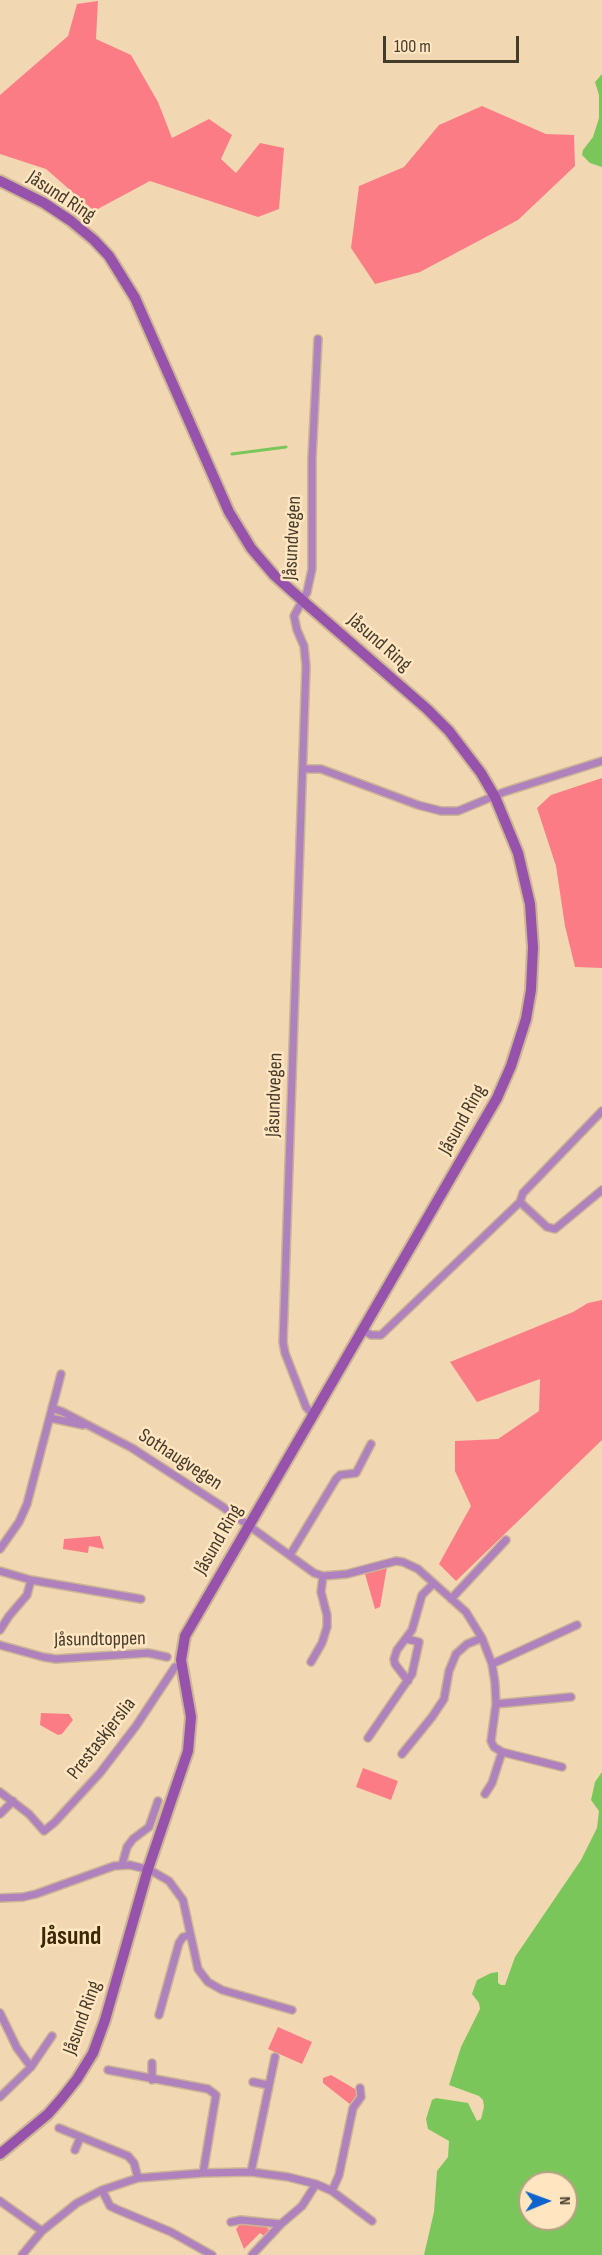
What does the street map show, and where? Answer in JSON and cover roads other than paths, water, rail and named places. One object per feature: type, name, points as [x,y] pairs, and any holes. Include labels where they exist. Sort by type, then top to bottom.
[{"type":"main road","name":"Jåsund Ring","points":[[0,181],[44,203],[71,221],[94,240],[114,264],[144,315],[229,512],[251,548],[274,575],[427,709],[449,731],[481,773],[495,796],[518,853],[530,904],[533,938],[530,996],[522,1034],[504,1083],[485,1122],[187,1631],[182,1651],[182,1666],[191,1717],[189,1744],[148,1869],[105,2020],[93,2053],[77,2079],[48,2114],[0,2154]]},
{"type":"street","name":"Jåsundvegen","points":[[313,1415],[306,1407],[283,1342],[306,666],[304,646],[294,616],[303,601],[312,569],[312,459],[318,339]]},
{"type":"street","points":[[303,769],[321,769],[418,805],[441,811],[458,811],[495,796],[602,761]]},
{"type":"street","points":[[363,1330],[371,1335],[381,1335],[520,1202],[523,1193],[602,1111]]},
{"type":"street","points":[[520,1202],[547,1227],[555,1228],[602,1190]]},
{"type":"street","points":[[0,1549],[19,1522],[27,1504],[61,1374]]},
{"type":"street","name":"Sothaugvegen","points":[[52,1408],[132,1448],[249,1525],[309,1571],[322,1576]]},
{"type":"street","name":"Sothaugvegen","points":[[50,1418],[91,1426]]},
{"type":"street","points":[[290,1555],[336,1479],[340,1475],[356,1473],[372,1444]]},
{"type":"street","points":[[451,1599],[506,1540]]},
{"type":"street","points":[[311,1662],[322,1643],[327,1627],[327,1616],[321,1592],[322,1576],[354,1573],[396,1561],[410,1564],[466,1612],[482,1638],[492,1664],[496,1704],[491,1741],[494,1747],[502,1752],[562,1767]]},
{"type":"street","name":"Jåsundtoppen","points":[[0,1571],[31,1580],[141,1599]]},
{"type":"street","points":[[0,1630],[27,1595],[31,1580]]},
{"type":"street","points":[[408,1681],[394,1659],[397,1650],[412,1630],[422,1595],[434,1584]]},
{"type":"street","points":[[492,1664],[577,1625]]},
{"type":"street","points":[[402,1754],[444,1699],[449,1671],[456,1654],[467,1644],[482,1638]]},
{"type":"street","points":[[368,1738],[408,1681],[419,1642],[406,1639]]},
{"type":"street","name":"Jåsundtoppen","points":[[0,1645],[56,1659],[147,1653],[167,1657]]},
{"type":"street","name":"Prestaskjerslia","points":[[12,1801],[29,1814],[44,1831],[100,1773],[136,1726],[175,1667],[182,1666]]},
{"type":"street","points":[[496,1704],[571,1697]]},
{"type":"street","points":[[485,1794],[502,1752]]},
{"type":"street","points":[[0,1792],[12,1801],[0,1814]]},
{"type":"street","points":[[122,1865],[127,1847],[133,1839],[149,1827],[158,1801]]},
{"type":"street","points":[[0,1898],[36,1894],[122,1865],[148,1869],[163,1876],[179,1893],[185,1908],[198,1969],[208,1983],[222,1990],[292,2010]]},
{"type":"street","points":[[159,2014],[179,1943],[183,1937],[190,1935]]},
{"type":"street","points":[[0,2013],[17,2048],[31,2067]]},
{"type":"street","points":[[0,2097],[31,2067],[52,2036]]},
{"type":"street","points":[[251,2172],[275,2057]]},
{"type":"street","points":[[152,2063],[152,2080]]},
{"type":"street","points":[[108,2070],[208,2089],[216,2095],[203,2173]]},
{"type":"street","points":[[253,2082],[268,2085]]},
{"type":"street","points":[[332,2191],[339,2175],[353,2108],[361,2097],[360,2088]]},
{"type":"street","points":[[58,2128],[130,2158],[134,2163],[138,2178]]},
{"type":"street","points":[[75,2150],[80,2138]]},
{"type":"street","points":[[22,2255],[42,2231],[77,2203],[102,2190],[138,2178],[251,2172],[288,2177],[316,2184],[332,2191],[372,2221]]},
{"type":"street","points":[[252,2255],[281,2224],[302,2206],[316,2184]]},
{"type":"street","points":[[102,2190],[110,2205],[116,2209],[171,2232],[212,2255]]},
{"type":"street","points":[[0,2201],[42,2231]]},
{"type":"street","points":[[231,2222],[241,2220],[281,2224]]},
{"type":"waterway","points":[[232,454],[286,447]]},
{"type":"district","name":"Jåsund","points":[[71,1937]]}]
